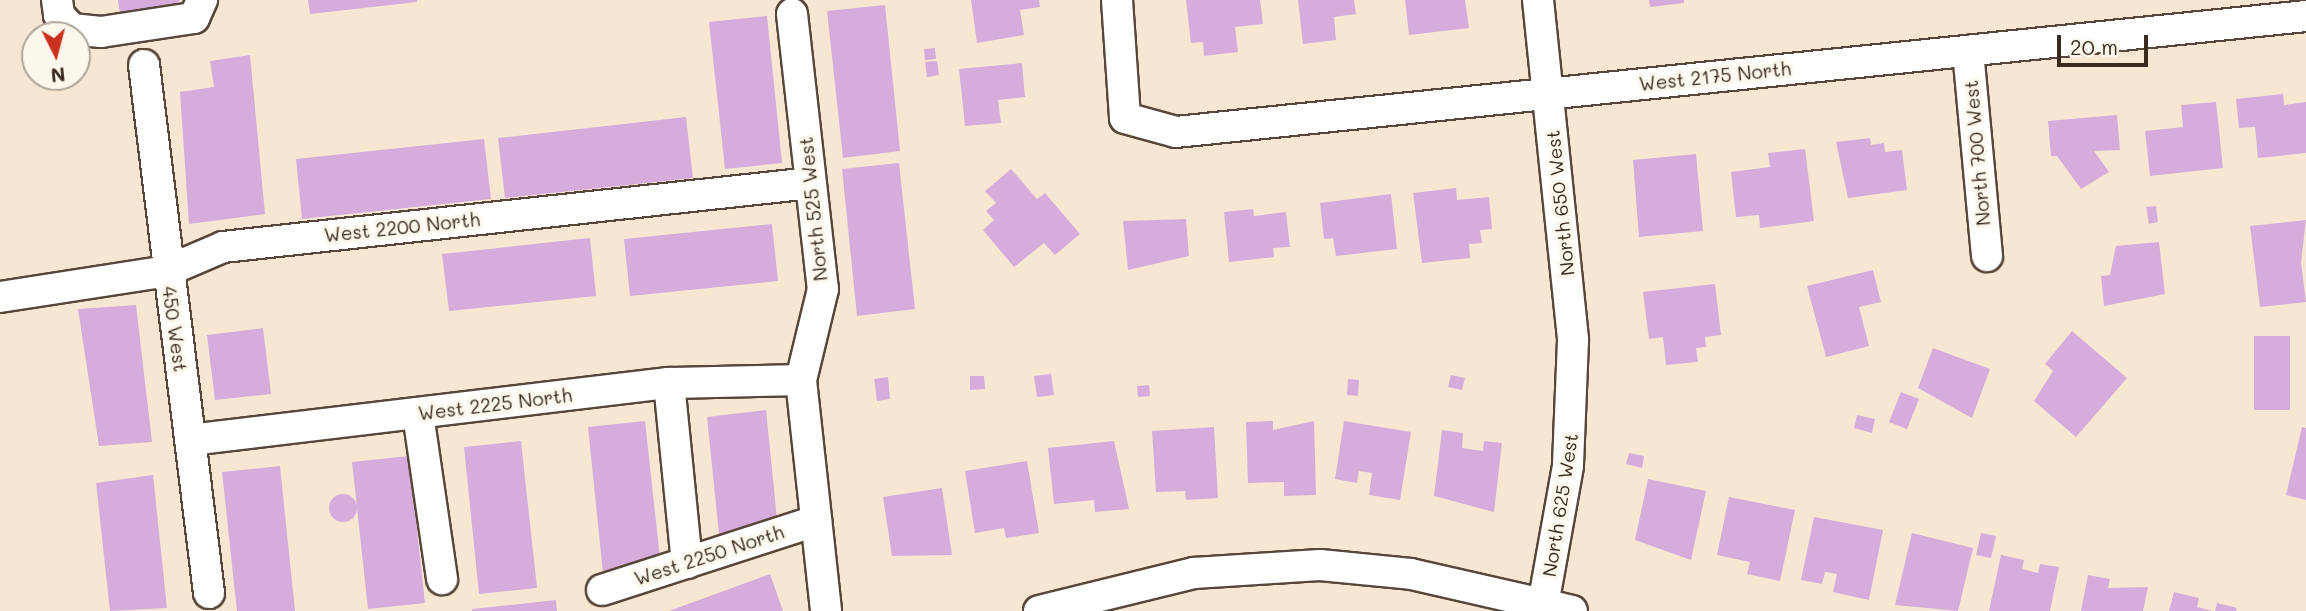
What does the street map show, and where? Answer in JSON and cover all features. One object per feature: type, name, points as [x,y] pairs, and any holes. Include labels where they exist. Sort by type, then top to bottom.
[{"type":"street","points":[[57,0],[59,15],[72,29],[101,32],[194,18],[202,0]]},
{"type":"street","name":"West 2175 North","points":[[1117,0],[1125,118],[1177,132],[2306,16]]},
{"type":"street","name":"North 650 West","points":[[1538,0],[1549,93],[1574,406]]},
{"type":"street","name":"North 525 West","points":[[792,14],[822,289],[801,380],[826,611]]},
{"type":"street","name":"North 700 West","points":[[1968,51],[1987,256]]},
{"type":"street","name":"450 West","points":[[144,65],[167,271],[209,593]]},
{"type":"street","name":"West 2200 North","points":[[0,297],[167,271],[223,247],[811,183]]},
{"type":"street","name":"West 2225 North","points":[[190,440],[669,383],[801,380]]},
{"type":"street","points":[[669,383],[687,563]]},
{"type":"street","name":"North 625 West","points":[[1557,608],[1574,406]]},
{"type":"street","points":[[418,414],[442,579]]},
{"type":"street","name":"West 2250 North","points":[[602,590],[816,521]]},
{"type":"street","points":[[1039,611],[1194,573],[1320,565],[1411,574],[1557,608]]},
{"type":"building","points":[[118,0],[180,0],[171,10],[120,15]]},
{"type":"building","points":[[308,0],[417,0],[417,2],[310,14]]},
{"type":"building","points":[[971,0],[1039,0],[1040,7],[1020,10],[1024,35],[977,43]]},
{"type":"building","points":[[1186,0],[1260,0],[1263,24],[1235,27],[1238,52],[1204,56],[1203,42],[1191,43]]},
{"type":"building","points":[[1298,0],[1354,0],[1356,14],[1334,17],[1336,40],[1303,44]]},
{"type":"building","points":[[1405,0],[1465,0],[1469,28],[1409,35]]},
{"type":"building","points":[[1649,0],[1684,0],[1684,3],[1650,7]]},
{"type":"building","points":[[885,5],[900,151],[843,158],[827,11]]},
{"type":"building","points":[[767,16],[782,163],[725,169],[709,22]]},
{"type":"building","points":[[935,48],[936,59],[925,60],[924,49]]},
{"type":"building","points":[[250,55],[265,214],[189,224],[180,92],[214,87],[210,61]]},
{"type":"building","points":[[937,61],[939,75],[927,77],[925,62]]},
{"type":"building","points":[[1022,63],[1025,97],[998,100],[1001,123],[965,126],[959,69]]},
{"type":"building","points":[[2283,94],[2284,105],[2306,102],[2306,153],[2258,158],[2255,127],[2239,128],[2236,99]]},
{"type":"building","points":[[2216,102],[2223,168],[2150,176],[2145,131],[2183,127],[2181,105]]},
{"type":"building","points":[[2117,115],[2120,150],[2094,151],[2109,172],[2081,189],[2057,156],[2051,156],[2048,121]]},
{"type":"building","points":[[686,117],[693,178],[505,198],[498,138]]},
{"type":"building","points":[[1870,138],[1871,145],[1884,143],[1885,152],[1902,150],[1907,190],[1848,198],[1836,142]]},
{"type":"building","points":[[484,139],[491,199],[302,219],[296,159]]},
{"type":"building","points":[[1805,149],[1814,221],[1760,228],[1759,215],[1736,217],[1731,172],[1770,167],[1768,153]]},
{"type":"building","points":[[1696,154],[1703,231],[1639,237],[1633,160]]},
{"type":"building","points":[[899,163],[915,309],[857,316],[842,169]]},
{"type":"building","points":[[1011,169],[1037,199],[1045,193],[1080,234],[1055,255],[1044,243],[1014,267],[983,230],[994,220],[986,211],[996,203],[985,191]]},
{"type":"building","points":[[1456,188],[1457,200],[1489,197],[1492,229],[1480,230],[1482,243],[1469,244],[1470,258],[1422,263],[1413,193]]},
{"type":"building","points":[[1391,194],[1397,249],[1336,256],[1333,238],[1324,239],[1320,203]]},
{"type":"building","points":[[2156,206],[2158,222],[2149,224],[2146,207]]},
{"type":"building","points":[[1253,209],[1254,216],[1286,212],[1290,247],[1273,248],[1274,257],[1229,262],[1224,212]]},
{"type":"building","points":[[1186,219],[1189,256],[1128,270],[1123,221]]},
{"type":"building","points":[[2306,220],[2301,262],[2306,302],[2260,307],[2250,226]]},
{"type":"building","points":[[772,224],[778,281],[630,296],[624,239]]},
{"type":"building","points":[[590,238],[596,296],[449,311],[442,254]]},
{"type":"building","points":[[2159,242],[2165,294],[2104,306],[2101,276],[2110,275],[2116,246]]},
{"type":"building","points":[[1873,270],[1881,302],[1859,307],[1869,346],[1826,357],[1807,286]]},
{"type":"building","points":[[1715,284],[1721,335],[1705,337],[1706,347],[1696,348],[1698,362],[1666,365],[1663,337],[1649,339],[1643,292]]},
{"type":"building","points":[[136,305],[152,442],[99,446],[78,309]]},
{"type":"building","points":[[263,328],[271,394],[215,400],[207,335]]},
{"type":"building","points":[[2072,331],[2127,378],[2076,437],[2034,401],[2053,371],[2045,364]]},
{"type":"building","points":[[2254,336],[2290,336],[2290,410],[2254,410]]},
{"type":"building","points":[[1933,348],[1990,369],[1972,418],[1918,388]]},
{"type":"building","points":[[1051,374],[1054,395],[1037,397],[1034,376]]},
{"type":"building","points":[[1451,375],[1465,378],[1462,390],[1448,387]]},
{"type":"building","points":[[970,376],[984,376],[985,389],[970,390]]},
{"type":"building","points":[[888,377],[890,399],[877,401],[874,379]]},
{"type":"building","points":[[1348,379],[1359,380],[1358,396],[1347,395]]},
{"type":"building","points":[[1149,385],[1150,396],[1138,397],[1137,386]]},
{"type":"building","points":[[1901,392],[1919,399],[1907,429],[1889,422]]},
{"type":"building","points":[[766,410],[778,529],[719,534],[707,417]]},
{"type":"building","points":[[1857,415],[1875,419],[1872,433],[1854,428]]},
{"type":"building","points":[[645,421],[661,567],[603,573],[588,427]]},
{"type":"building","points":[[1273,421],[1273,430],[1314,421],[1316,495],[1284,496],[1284,482],[1248,483],[1246,422]]},
{"type":"building","points":[[1344,421],[1411,432],[1400,500],[1369,495],[1372,473],[1359,471],[1357,483],[1335,479]]},
{"type":"building","points":[[1214,427],[1218,498],[1186,500],[1185,491],[1156,492],[1152,431]]},
{"type":"building","points":[[2302,427],[2306,428],[2306,500],[2286,495]]},
{"type":"building","points":[[1442,430],[1463,433],[1462,448],[1483,451],[1484,441],[1502,443],[1494,512],[1434,496]]},
{"type":"building","points":[[521,441],[537,588],[479,594],[464,447]]},
{"type":"building","points":[[1114,441],[1129,509],[1095,512],[1094,500],[1054,504],[1048,448]]},
{"type":"building","points":[[1629,453],[1644,456],[1642,468],[1626,464]]},
{"type":"building","points":[[409,456],[425,603],[368,609],[352,462]]},
{"type":"building","points":[[1027,461],[1039,533],[1006,538],[1004,528],[975,533],[965,471]]},
{"type":"building","points":[[280,466],[295,611],[237,611],[222,472]]},
{"type":"building","points":[[153,475],[167,608],[110,611],[96,483]]},
{"type":"building","points":[[1648,479],[1706,491],[1691,560],[1635,540]]},
{"type":"building","points":[[942,488],[952,555],[892,556],[883,497]]},
{"type":"building","points":[[343,494],[353,498],[357,508],[353,518],[343,522],[333,518],[329,508],[333,498]]},
{"type":"building","points":[[1729,497],[1795,510],[1780,581],[1747,574],[1750,562],[1717,555]]},
{"type":"building","points":[[1814,517],[1883,530],[1869,600],[1833,592],[1837,574],[1825,572],[1822,584],[1801,580]]},
{"type":"building","points":[[1912,533],[1973,548],[1958,611],[1895,605]]},
{"type":"building","points":[[1981,533],[1996,536],[1991,558],[1976,555]]},
{"type":"building","points":[[2001,555],[2024,560],[2022,569],[2038,573],[2040,564],[2059,567],[2050,611],[1989,611]]},
{"type":"building","points":[[770,574],[783,611],[669,611]]},
{"type":"building","points":[[2088,575],[2110,579],[2108,588],[2148,587],[2143,611],[2081,611]]},
{"type":"building","points":[[2174,592],[2199,598],[2197,607],[2213,611],[2169,611]]},
{"type":"building","points":[[556,600],[557,611],[472,611],[472,609]]},
{"type":"building","points":[[2217,603],[2237,608],[2236,611],[2215,611]]}]
